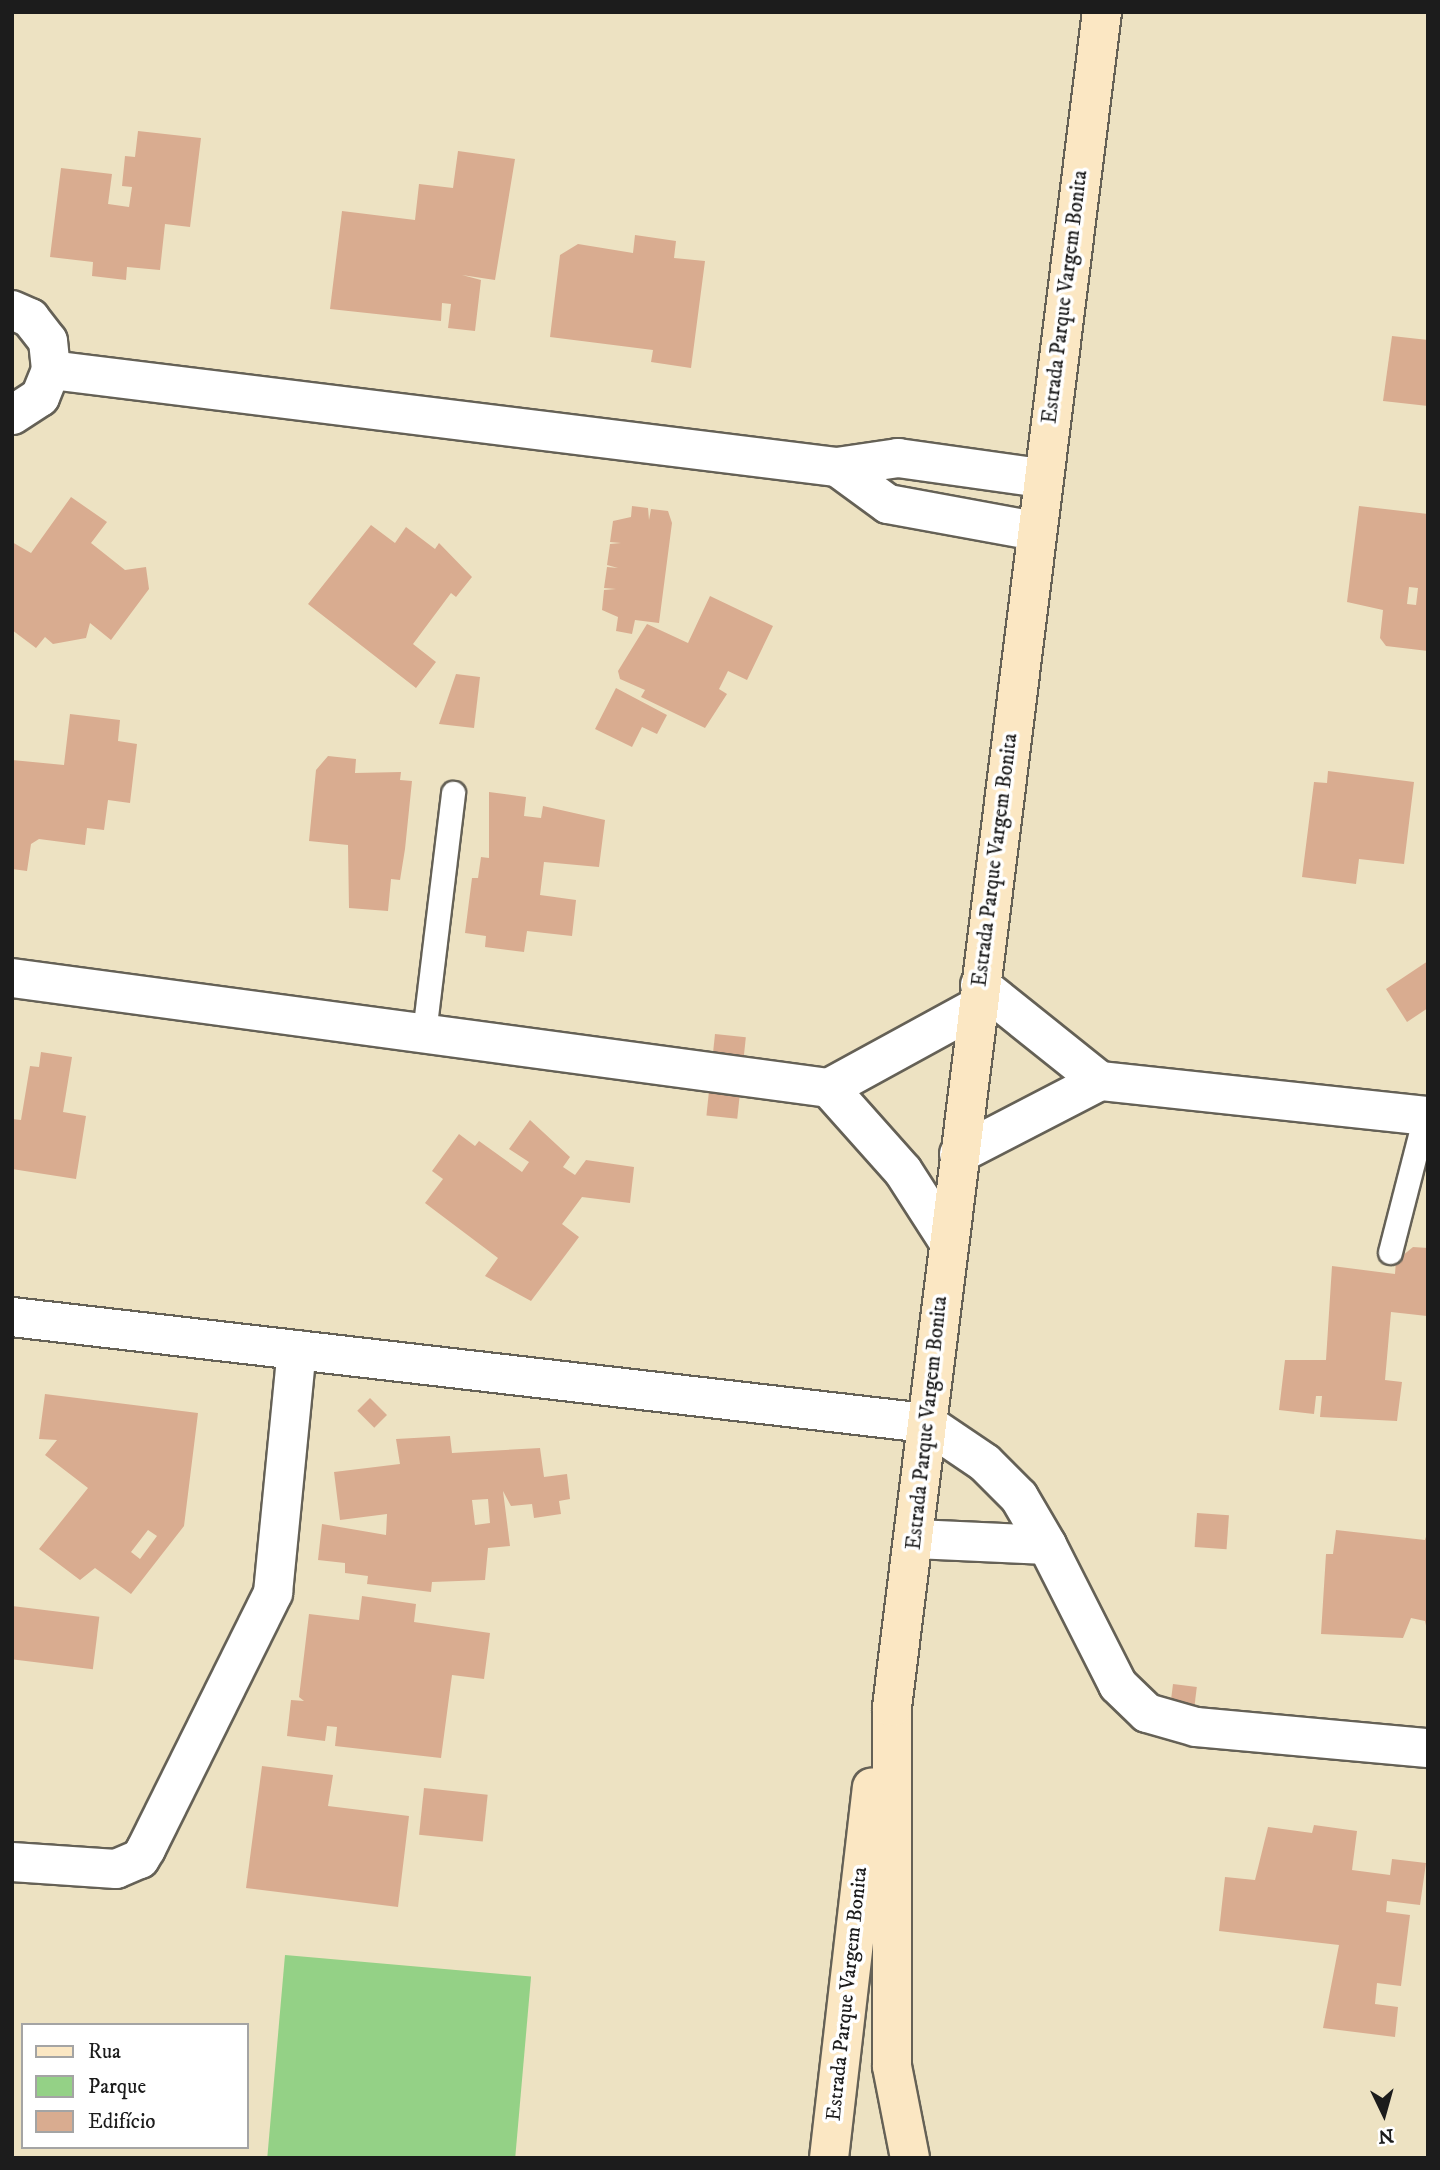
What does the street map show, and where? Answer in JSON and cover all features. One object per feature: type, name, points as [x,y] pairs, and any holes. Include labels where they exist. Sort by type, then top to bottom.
[{"type":"main road","name":"Estrada Parque Vargem Bonita","points":[[829,2158],[867,1816],[892,1707],[915,1539],[948,1241],[1101,12]]},
{"type":"main road","name":"Estrada Parque Vargem Bonita","points":[[892,1707],[891,2040],[910,2158]]},
{"type":"street","points":[[12,310],[30,318],[48,341],[51,370],[40,397],[12,415]]},
{"type":"street","points":[[51,370],[837,467],[898,458],[1041,478]]},
{"type":"street","points":[[837,467],[888,504],[1035,531]]},
{"type":"street","points":[[12,978],[829,1088],[978,996],[1100,1081],[1426,1116]]},
{"type":"street","points":[[959,1154],[1100,1081]]},
{"type":"street","points":[[829,1088],[903,1171],[948,1241]]},
{"type":"street","points":[[12,1317],[926,1423],[985,1463],[1019,1497],[1047,1545],[1118,1685],[1147,1713],[1196,1727],[1428,1748]]},
{"type":"street","points":[[12,1862],[116,1870],[146,1849],[273,1593],[297,1350]]},
{"type":"street","points":[[915,1539],[1047,1545]]},
{"type":"lane","points":[[424,1033],[453,793]]},
{"type":"lane","points":[[1390,1252],[1426,1116]]},
{"type":"green space","points":[[285,1955],[531,1977],[515,2158],[267,2158]]},
{"type":"building","points":[[138,131],[201,138],[190,227],[165,224],[160,270],[127,267],[126,280],[92,276],[93,262],[50,257],[61,168],[112,174],[108,204],[129,207],[132,187],[122,186],[125,156],[135,157]]},
{"type":"building","points":[[458,151],[515,159],[495,280],[462,275],[481,280],[475,331],[448,328],[451,304],[442,303],[441,321],[330,309],[342,211],[415,220],[419,184],[453,188]]},
{"type":"building","points":[[635,235],[676,241],[674,258],[705,261],[691,368],[651,362],[653,350],[550,337],[560,255],[578,244],[633,253]]},
{"type":"building","points":[[1392,336],[1428,340],[1428,406],[1383,401]]},
{"type":"building","points":[[71,497],[107,522],[91,543],[125,570],[146,567],[149,589],[111,640],[90,623],[86,638],[53,644],[45,637],[36,648],[12,630],[12,542],[31,553]]},
{"type":"building","points":[[632,506],[648,508],[649,520],[651,509],[668,511],[672,523],[659,623],[635,620],[632,634],[616,631],[618,617],[602,610],[604,590],[616,589],[604,588],[607,567],[618,568],[607,565],[610,544],[621,543],[610,542],[613,521],[631,517]]},
{"type":"building","points":[[1359,506],[1428,514],[1428,651],[1386,646],[1380,638],[1383,610],[1347,602]],"holes":[[[1409,587],[1418,588],[1416,605],[1407,604]]]},
{"type":"building","points":[[371,525],[395,543],[406,527],[435,549],[439,543],[472,577],[456,597],[451,593],[413,644],[436,662],[416,688],[308,604]]},
{"type":"building","points":[[710,596],[773,626],[747,680],[728,671],[719,689],[727,694],[705,728],[641,697],[645,690],[620,679],[618,671],[647,624],[688,643]]},
{"type":"building","points":[[456,674],[480,677],[474,728],[439,724]]},
{"type":"building","points":[[616,688],[667,715],[657,734],[642,727],[632,747],[595,729]]},
{"type":"building","points":[[70,714],[120,720],[118,741],[137,744],[130,803],[108,800],[104,830],[87,828],[85,845],[39,839],[31,844],[27,871],[12,869],[12,760],[64,765]]},
{"type":"building","points":[[328,756],[356,759],[355,773],[401,772],[400,780],[412,781],[400,880],[391,879],[388,911],[349,908],[348,845],[309,841],[316,770]]},
{"type":"building","points":[[1328,771],[1414,782],[1404,864],[1359,859],[1356,884],[1302,877],[1314,782],[1327,783]]},
{"type":"building","points":[[489,792],[526,797],[524,816],[541,818],[543,806],[605,820],[599,867],[544,862],[540,895],[576,900],[572,936],[527,931],[524,952],[485,947],[486,936],[465,933],[472,878],[478,878],[481,857],[489,858]]},
{"type":"building","points":[[1428,961],[1428,1008],[1407,1022],[1386,989]]},
{"type":"building","points":[[715,1034],[746,1037],[737,1119],[706,1116]]},
{"type":"building","points":[[41,1052],[72,1057],[63,1112],[86,1116],[76,1179],[12,1169],[12,1119],[21,1120],[30,1066],[39,1067]]},
{"type":"building","points":[[530,1120],[570,1157],[563,1167],[575,1175],[586,1160],[634,1167],[630,1203],[582,1197],[562,1224],[579,1237],[531,1301],[485,1276],[498,1258],[425,1203],[443,1179],[432,1171],[459,1134],[475,1146],[479,1141],[522,1172],[529,1162],[509,1149]]},
{"type":"building","points":[[1413,1247],[1428,1248],[1428,1307],[1427,1316],[1391,1312],[1385,1380],[1402,1382],[1397,1421],[1320,1417],[1322,1396],[1316,1396],[1314,1414],[1279,1410],[1285,1360],[1326,1360],[1332,1266],[1395,1274],[1396,1261]]},
{"type":"building","points":[[45,1394],[198,1413],[184,1526],[131,1594],[95,1568],[80,1580],[39,1549],[88,1488],[45,1455],[57,1440],[39,1439]],"holes":[[[148,1530],[157,1536],[140,1559],[131,1552]]]},
{"type":"building","points":[[370,1398],[387,1415],[374,1428],[357,1411]]},
{"type":"building","points":[[450,1436],[452,1453],[540,1448],[544,1477],[567,1474],[570,1499],[559,1501],[561,1514],[534,1518],[532,1504],[511,1506],[503,1491],[510,1546],[488,1548],[485,1580],[432,1582],[431,1592],[367,1584],[368,1576],[345,1573],[345,1563],[318,1560],[322,1524],[386,1535],[387,1514],[340,1520],[334,1472],[400,1464],[396,1439]],"holes":[[[488,1499],[490,1523],[475,1525],[472,1500]]]},
{"type":"building","points":[[1197,1513],[1229,1515],[1227,1549],[1195,1547]]},
{"type":"building","points":[[1336,1530],[1425,1540],[1428,1530],[1428,1635],[1425,1621],[1411,1618],[1403,1638],[1321,1634],[1326,1554],[1333,1554]]},
{"type":"building","points":[[362,1596],[416,1604],[414,1622],[490,1633],[484,1679],[452,1675],[441,1758],[335,1746],[337,1727],[327,1726],[325,1741],[287,1736],[291,1700],[304,1701],[299,1697],[309,1614],[359,1620]]},
{"type":"building","points":[[12,1606],[99,1617],[93,1669],[12,1659]]},
{"type":"building","points":[[1173,1684],[1197,1687],[1193,1721],[1169,1718]]},
{"type":"building","points":[[262,1766],[333,1775],[328,1806],[409,1816],[398,1907],[246,1888]]},
{"type":"building","points":[[424,1788],[488,1795],[483,1841],[419,1835]]},
{"type":"building","points":[[1314,1825],[1357,1831],[1352,1870],[1390,1875],[1392,1859],[1426,1863],[1420,1905],[1387,1901],[1386,1912],[1410,1915],[1401,1986],[1377,1983],[1375,2004],[1398,2007],[1395,2037],[1323,2028],[1339,1945],[1219,1931],[1225,1877],[1255,1880],[1268,1827],[1312,1833]]}]
